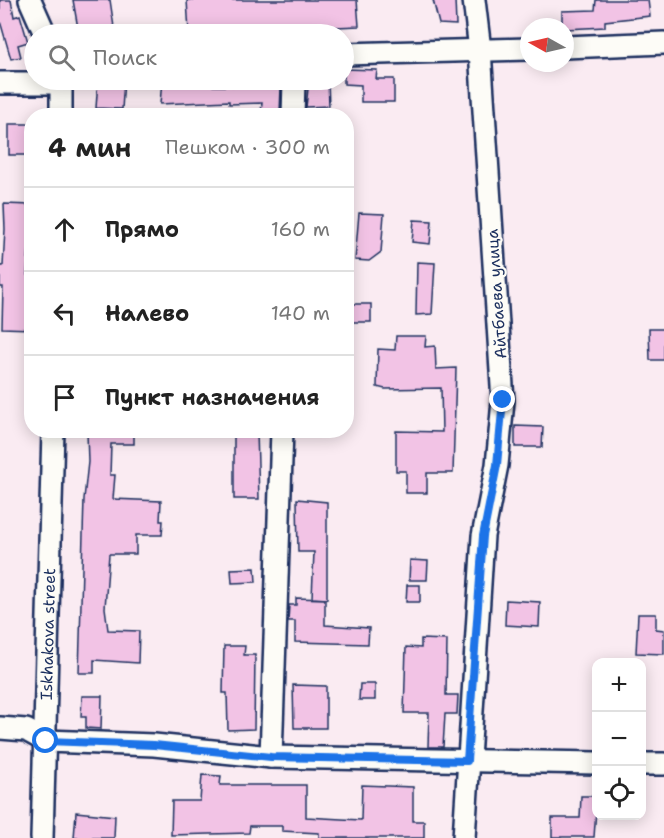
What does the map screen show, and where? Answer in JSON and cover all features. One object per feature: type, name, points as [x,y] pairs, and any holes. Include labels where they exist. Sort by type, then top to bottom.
[{"type":"street","points":[[30,0],[41,24]]},
{"type":"street","name":"Айтбаева улица","points":[[464,838],[467,761],[483,536],[497,465],[503,400],[480,51],[474,0]]},
{"type":"street","points":[[574,47],[664,43]]},
{"type":"street","points":[[354,54],[520,49]]},
{"type":"street","points":[[0,83],[24,82]]},
{"type":"street","points":[[61,108],[62,90]]},
{"type":"street","points":[[293,108],[294,90]]},
{"type":"street","name":"Iskhakova street","points":[[42,838],[53,438]]},
{"type":"street","points":[[271,757],[282,438]]},
{"type":"street","points":[[0,728],[26,730],[46,741],[154,745],[271,757],[592,763]]},
{"type":"street","points":[[646,764],[664,764]]},
{"type":"building","points":[[0,0],[11,0],[14,17],[20,15],[24,28],[24,43],[18,45],[21,57],[11,59],[0,21]]},
{"type":"building","points":[[73,0],[110,0],[114,24],[77,24]]},
{"type":"building","points":[[187,0],[357,0],[359,26],[354,26],[354,24],[188,24]]},
{"type":"building","points":[[433,0],[455,0],[456,25],[439,24]]},
{"type":"building","points":[[596,0],[648,0],[650,16],[605,21],[605,27],[574,29],[574,18],[562,18],[562,11],[595,10]]},
{"type":"building","points":[[354,69],[377,70],[376,79],[394,79],[394,102],[361,102],[361,85],[354,85]]},
{"type":"building","points":[[97,90],[123,90],[122,108],[96,108]]},
{"type":"building","points":[[161,90],[281,90],[280,108],[262,108],[262,103],[229,104],[229,101],[160,104]]},
{"type":"building","points":[[308,90],[328,90],[329,106],[306,107]]},
{"type":"building","points":[[9,124],[24,124],[24,155],[9,155]]},
{"type":"building","points":[[4,204],[24,205],[24,329],[2,328],[3,287],[0,287],[0,266],[3,266]]},
{"type":"building","points":[[359,213],[384,214],[381,252],[369,261],[355,260]]},
{"type":"building","points":[[414,220],[432,221],[430,244],[412,242]]},
{"type":"building","points":[[417,262],[435,263],[432,314],[416,315]]},
{"type":"building","points":[[354,304],[371,304],[371,322],[354,322]]},
{"type":"building","points":[[649,329],[664,329],[664,360],[650,360]]},
{"type":"building","points":[[396,336],[426,336],[425,347],[435,346],[436,369],[456,368],[453,473],[427,473],[427,493],[406,493],[406,471],[396,471],[396,431],[442,432],[441,388],[385,389],[377,387],[378,349],[395,350]]},
{"type":"building","points":[[515,426],[543,427],[542,447],[515,447]]},
{"type":"building","points":[[87,438],[134,438],[134,444],[111,444],[110,475],[115,475],[113,499],[161,501],[160,521],[163,521],[162,535],[136,535],[136,554],[109,554],[105,608],[108,630],[139,631],[138,663],[94,660],[94,673],[79,673],[84,499],[88,462]]},
{"type":"building","points":[[234,438],[257,438],[259,499],[234,499]]},
{"type":"building","points":[[297,499],[327,502],[327,599],[312,598],[314,552],[298,552]]},
{"type":"building","points":[[410,560],[428,561],[427,580],[409,580]]},
{"type":"building","points":[[255,568],[256,582],[232,583],[231,569]]},
{"type":"building","points":[[407,585],[420,585],[420,602],[406,602]]},
{"type":"building","points":[[296,598],[325,599],[325,625],[369,628],[368,644],[295,642],[295,621],[288,621],[289,605],[296,605]]},
{"type":"building","points":[[506,600],[540,602],[539,627],[505,625]]},
{"type":"building","points":[[638,614],[656,614],[656,629],[664,630],[664,654],[636,653]]},
{"type":"building","points":[[421,639],[447,640],[446,695],[458,695],[457,714],[445,714],[443,747],[428,747],[429,713],[404,713],[406,647],[421,648]]},
{"type":"building","points":[[224,646],[245,646],[244,655],[255,655],[254,729],[228,730],[227,693],[223,693]]},
{"type":"building","points":[[360,684],[375,684],[375,700],[359,700]]},
{"type":"building","points":[[293,685],[326,686],[326,728],[294,728]]},
{"type":"building","points":[[82,696],[102,696],[101,729],[86,728],[86,717],[81,717]]},
{"type":"building","points":[[202,775],[221,776],[220,785],[306,785],[306,817],[341,819],[361,820],[362,785],[413,787],[413,821],[424,821],[424,838],[319,838],[319,833],[282,831],[282,826],[250,826],[249,833],[171,835],[172,801],[200,801]]},
{"type":"building","points":[[581,796],[592,796],[592,820],[595,820],[594,837],[552,837],[552,818],[580,818]]},
{"type":"building","points":[[76,812],[115,816],[114,838],[74,838]]},
{"type":"route","points":[[46,741],[154,745],[271,757],[467,761],[483,536],[497,465],[503,400]]}]
